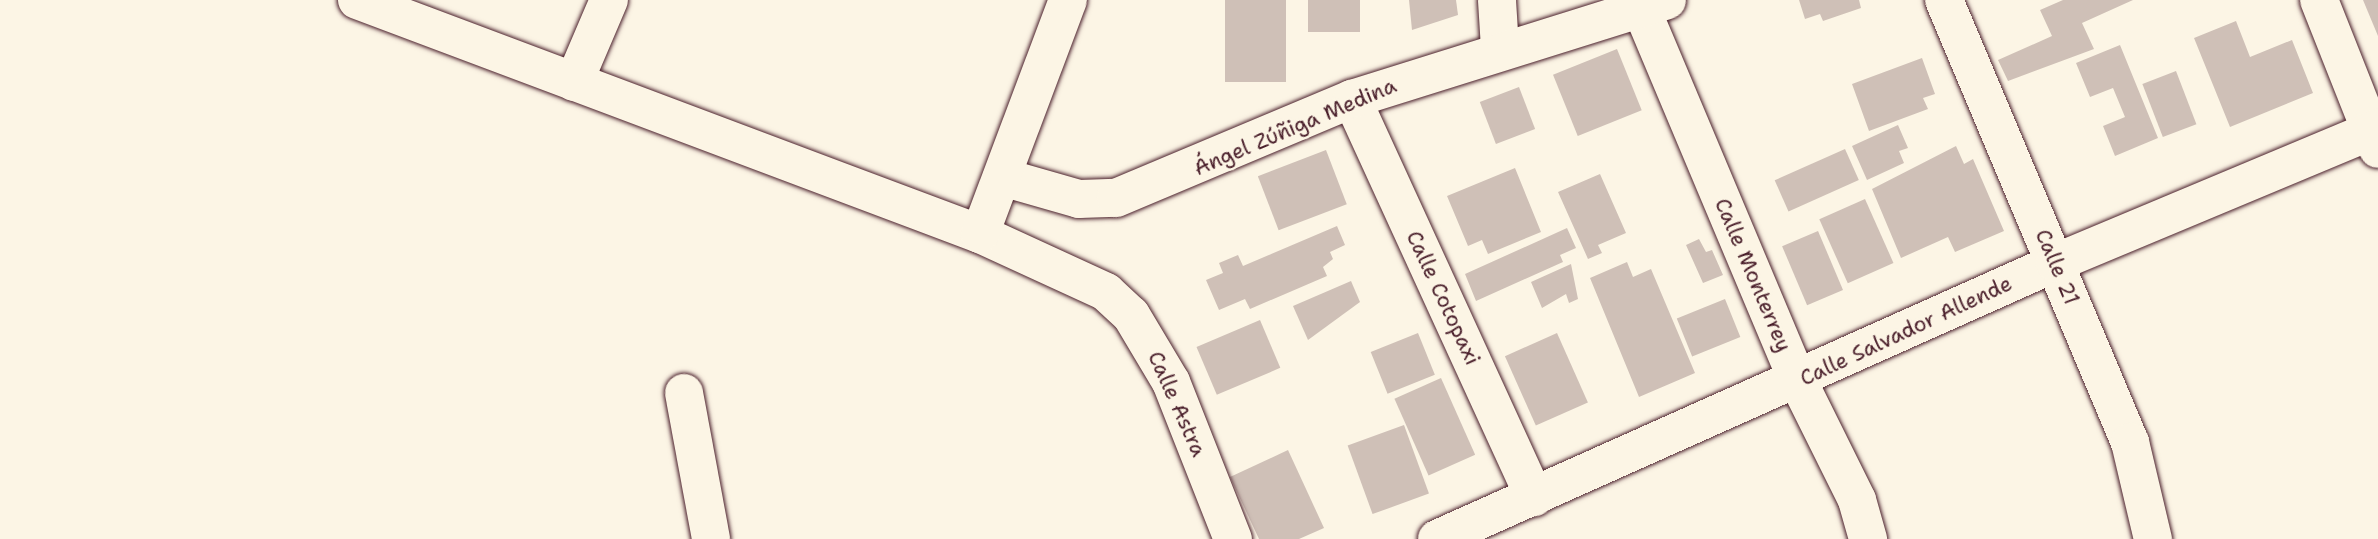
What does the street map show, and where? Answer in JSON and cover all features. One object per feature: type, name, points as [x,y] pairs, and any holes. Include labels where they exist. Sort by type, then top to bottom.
[{"type":"street","name":"Calle Astra","points":[[356,0],[980,234],[1107,292],[1131,315],[1171,382],[1233,539]]},
{"type":"street","points":[[574,82],[609,0]]},
{"type":"street","points":[[980,234],[1068,0]]},
{"type":"street","points":[[1497,0],[1500,49]]},
{"type":"street","name":"Calle 21","points":[[1944,0],[2130,442],[2153,539]]},
{"type":"street","points":[[2319,0],[2375,137]]},
{"type":"street","name":"Ángel Zúñiga Medina","points":[[1002,177],[1079,199],[1116,198],[1352,99],[1500,49],[1654,4]]},
{"type":"street","name":"Calle Monterrey","points":[[1654,4],[1798,380],[1857,500],[1868,539]]},
{"type":"street","name":"Calle Cotopaxi","points":[[1352,99],[1534,497]]},
{"type":"street","name":"Calle Salvador Allende","points":[[1437,539],[2055,263],[2375,137]]},
{"type":"street","points":[[684,393],[711,539]]},
{"type":"building","points":[[1225,0],[1286,0],[1286,82],[1225,82]]},
{"type":"building","points":[[1308,0],[1360,0],[1360,32],[1308,32]]},
{"type":"building","points":[[1409,0],[1456,0],[1458,15],[1412,30]]},
{"type":"building","points":[[1799,0],[1859,0],[1861,8],[1823,21],[1820,14],[1805,19]]},
{"type":"building","points":[[2063,0],[2133,0],[2082,23],[2094,49],[2008,81],[1998,60],[2052,36],[2040,10]]},
{"type":"building","points":[[2363,0],[2378,0],[2378,36]]},
{"type":"building","points":[[2236,21],[2250,57],[2292,40],[2313,93],[2230,127],[2194,38]]},
{"type":"building","points":[[2120,45],[2158,138],[2115,156],[2103,126],[2125,117],[2113,88],[2090,97],[2076,63]]},
{"type":"building","points":[[1617,49],[1642,110],[1578,136],[1553,75]]},
{"type":"building","points":[[1922,58],[1935,94],[1923,98],[1928,109],[1869,131],[1852,84]]},
{"type":"building","points":[[2176,71],[2196,124],[2163,137],[2142,84]]},
{"type":"building","points":[[1519,87],[1535,129],[1496,144],[1480,102]]},
{"type":"building","points":[[1898,125],[1908,148],[1899,151],[1904,163],[1867,180],[1852,146]]},
{"type":"building","points":[[1956,146],[1964,164],[1973,159],[2004,231],[1955,252],[1948,237],[1901,258],[1872,189]]},
{"type":"building","points":[[1845,149],[1859,180],[1788,211],[1775,180]]},
{"type":"building","points":[[1326,150],[1347,204],[1279,230],[1258,176]]},
{"type":"building","points":[[1515,168],[1541,232],[1488,254],[1482,240],[1468,246],[1447,196]]},
{"type":"building","points":[[1600,174],[1626,233],[1598,245],[1602,253],[1588,259],[1558,192]]},
{"type":"building","points":[[1865,199],[1893,263],[1848,283],[1819,219]]},
{"type":"building","points":[[1337,226],[1345,245],[1330,252],[1333,259],[1323,267],[1327,276],[1250,309],[1245,299],[1219,310],[1206,280],[1223,273],[1219,263],[1238,255],[1243,266]]},
{"type":"building","points":[[1567,228],[1576,248],[1560,255],[1563,262],[1476,301],[1465,274]]},
{"type":"building","points":[[1818,231],[1843,290],[1807,305],[1782,246]]},
{"type":"building","points":[[1699,239],[1706,252],[1712,250],[1723,275],[1703,283],[1686,245]]},
{"type":"building","points":[[1627,262],[1633,277],[1651,269],[1695,373],[1639,397],[1590,278]]},
{"type":"building","points":[[1571,264],[1578,299],[1569,303],[1566,294],[1542,308],[1531,282]]},
{"type":"building","points":[[1351,281],[1360,302],[1308,340],[1293,306]]},
{"type":"building","points":[[1725,299],[1740,337],[1692,356],[1677,318]]},
{"type":"building","points":[[1260,320],[1280,368],[1217,395],[1196,347]]},
{"type":"building","points":[[1418,333],[1435,375],[1388,394],[1371,352]]},
{"type":"building","points":[[1557,333],[1588,402],[1536,426],[1505,356]]},
{"type":"building","points":[[1441,378],[1475,455],[1429,475],[1394,399]]},
{"type":"building","points":[[1404,425],[1429,494],[1373,514],[1348,446]]},
{"type":"building","points":[[1288,450],[1324,528],[1299,539],[1259,539],[1230,477]]}]
